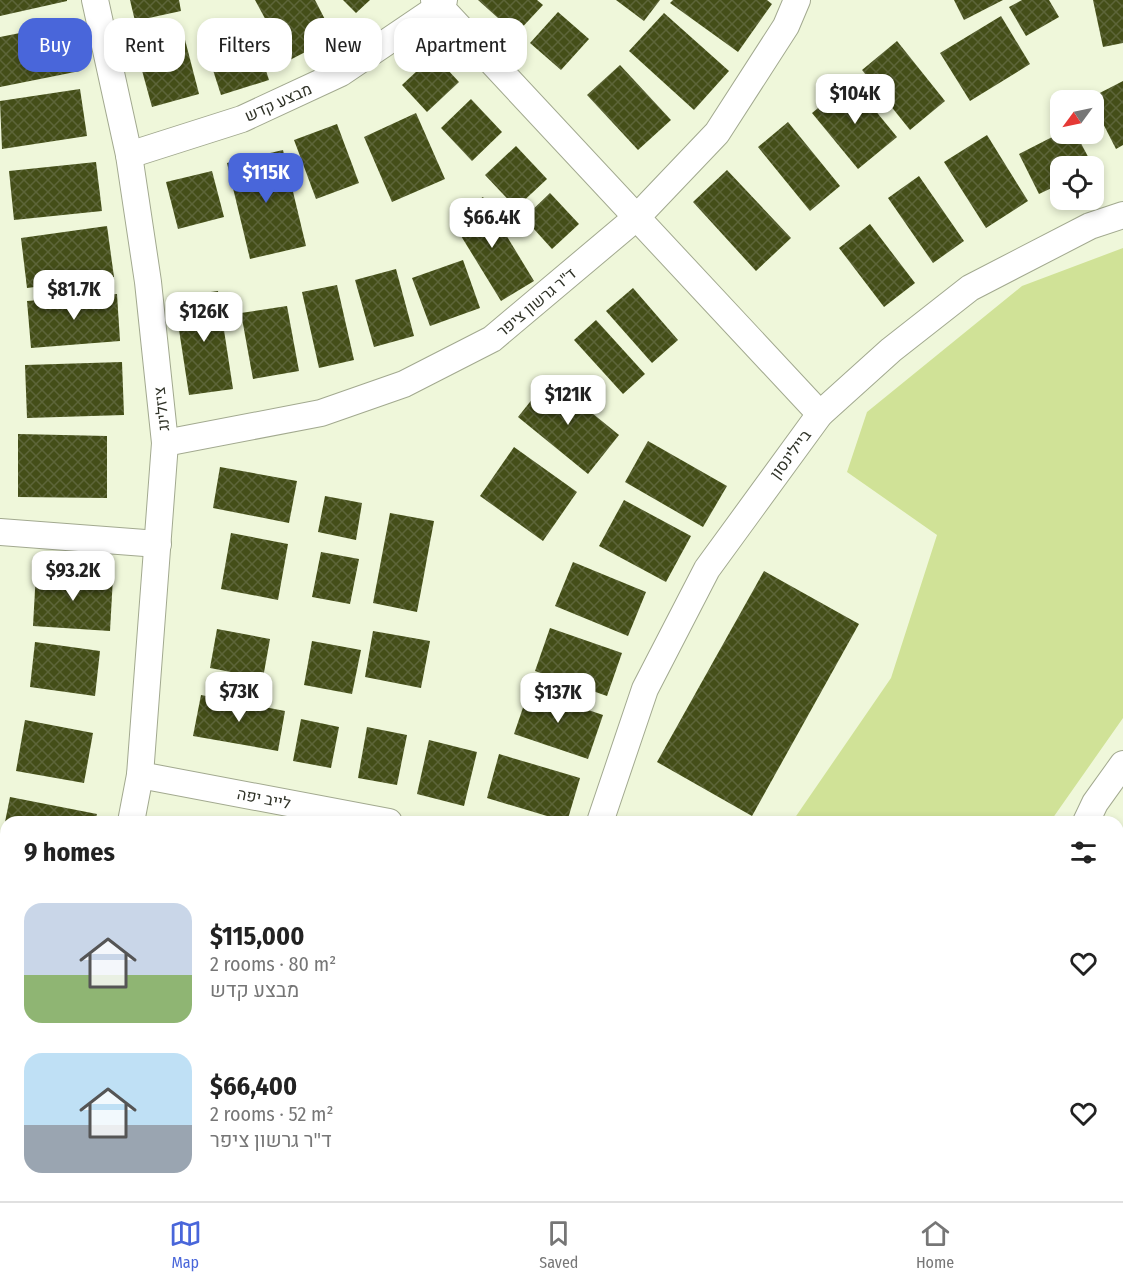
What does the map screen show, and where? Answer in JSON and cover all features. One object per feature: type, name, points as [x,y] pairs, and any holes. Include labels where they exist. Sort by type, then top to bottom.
[{"type":"street","name":"ציזלינג","points":[[94,0],[129,155],[148,282],[165,443],[140,775],[131,816]]},
{"type":"street","name":"ד\"ר גרשון ציפר","points":[[165,443],[321,413],[404,384],[492,339],[637,217],[717,133],[786,26],[797,0]]},
{"type":"street","name":"מבצע קדש","points":[[129,155],[242,118],[341,73],[439,2]]},
{"type":"street","points":[[439,2],[820,414]]},
{"type":"street","name":"ביילינסון","points":[[602,816],[645,689],[707,569],[820,414],[891,350],[970,288],[1090,226],[1123,215]]},
{"type":"street","points":[[0,532],[158,544]]},
{"type":"street","points":[[1089,816],[1095,803],[1123,764]]},
{"type":"street","name":"לייב יפה","points":[[140,775],[356,816]]},
{"type":"green space","points":[[1123,248],[1123,718],[1054,816],[796,816],[891,678],[937,535],[847,472],[867,412],[1022,286]]},
{"type":"building","points":[[0,0],[67,0],[67,1],[0,16]]},
{"type":"building","points":[[130,0],[179,0],[181,11],[149,18],[134,18]]},
{"type":"building","points":[[255,0],[315,0],[324,18],[304,18],[304,53],[292,59],[292,18],[265,18]]},
{"type":"building","points":[[343,0],[370,0],[356,13]]},
{"type":"building","points":[[478,0],[537,0],[543,5],[527,22],[527,18],[498,18]]},
{"type":"building","points":[[616,0],[660,0],[644,21]]},
{"type":"building","points":[[673,0],[767,0],[772,4],[738,52],[670,3]]},
{"type":"building","points":[[954,0],[1003,0],[964,20]]},
{"type":"building","points":[[1022,0],[1049,0],[1059,17],[1026,36],[1009,7]]},
{"type":"building","points":[[1093,0],[1123,0],[1123,43],[1103,47]]},
{"type":"building","points":[[558,12],[589,39],[561,70],[530,43]]},
{"type":"building","points":[[664,13],[729,71],[694,110],[629,51]]},
{"type":"building","points":[[1001,16],[1030,64],[970,101],[940,53]]},
{"type":"building","points":[[18,33],[18,72],[75,72],[0,87],[0,37]]},
{"type":"building","points":[[185,40],[199,94],[152,107],[142,72],[185,72]]},
{"type":"building","points":[[897,41],[945,101],[910,130],[862,70]]},
{"type":"building","points":[[620,65],[671,120],[638,150],[587,95]]},
{"type":"building","points":[[214,72],[266,72],[269,80],[221,95]]},
{"type":"building","points":[[416,72],[450,72],[459,82],[427,112],[402,85]]},
{"type":"building","points":[[851,81],[897,137],[858,169],[812,113]]},
{"type":"building","points":[[1123,81],[1123,145],[1116,149],[1104,125],[1104,91]]},
{"type":"building","points":[[80,89],[87,136],[2,149],[0,101]]},
{"type":"building","points":[[471,99],[502,132],[472,161],[441,128]]},
{"type":"building","points":[[416,113],[445,179],[392,202],[364,137]]},
{"type":"building","points":[[788,122],[840,186],[810,211],[758,147]]},
{"type":"building","points":[[337,124],[359,183],[316,199],[294,140]]},
{"type":"building","points":[[987,135],[1028,201],[986,228],[944,162]]},
{"type":"building","points":[[1050,138],[1050,144],[1081,144],[1088,156],[1050,156],[1050,189],[1039,194],[1019,154]]},
{"type":"building","points":[[516,146],[547,179],[516,208],[485,175]]},
{"type":"building","points":[[283,150],[306,246],[250,259],[227,163]]},
{"type":"building","points":[[96,162],[102,211],[14,220],[9,171]]},
{"type":"building","points":[[727,170],[791,238],[756,271],[693,202]]},
{"type":"building","points":[[212,171],[224,217],[178,229],[166,182]]},
{"type":"building","points":[[919,176],[964,241],[933,263],[888,198]]},
{"type":"building","points":[[550,193],[579,224],[552,249],[524,218]]},
{"type":"building","points":[[483,197],[534,281],[501,301],[450,218]]},
{"type":"building","points":[[870,224],[915,283],[884,307],[839,248]]},
{"type":"building","points":[[107,226],[114,277],[27,288],[21,238]]},
{"type":"building","points":[[463,260],[480,308],[430,326],[412,278]]},
{"type":"building","points":[[396,269],[414,336],[374,347],[355,280]]},
{"type":"building","points":[[337,285],[354,360],[319,368],[302,292]]},
{"type":"building","points":[[633,288],[678,340],[652,363],[606,311]]},
{"type":"building","points":[[218,291],[233,389],[189,395],[174,297]]},
{"type":"building","points":[[117,294],[120,341],[31,348],[27,301]]},
{"type":"building","points":[[287,306],[299,371],[253,379],[241,313]]},
{"type":"building","points":[[596,320],[645,374],[623,394],[574,340]]},
{"type":"building","points":[[122,362],[124,415],[27,418],[25,365]]},
{"type":"building","points":[[549,378],[619,435],[588,474],[518,417]]},
{"type":"building","points":[[18,434],[107,436],[107,498],[18,497]]},
{"type":"building","points":[[648,441],[727,486],[703,527],[625,482]]},
{"type":"building","points":[[514,447],[577,492],[543,541],[480,496]]},
{"type":"building","points":[[220,467],[297,481],[289,523],[213,508]]},
{"type":"building","points":[[325,496],[362,503],[356,540],[318,532]]},
{"type":"building","points":[[624,500],[691,536],[666,582],[599,546]]},
{"type":"building","points":[[390,513],[434,521],[417,612],[373,603]]},
{"type":"building","points":[[231,533],[288,544],[278,600],[221,589]]},
{"type":"building","points":[[321,552],[359,559],[350,604],[312,597]]},
{"type":"building","points":[[573,562],[646,592],[628,636],[555,606]]},
{"type":"building","points":[[764,571],[859,624],[752,816],[657,762]]},
{"type":"building","points":[[36,572],[113,577],[110,631],[33,626]]},
{"type":"building","points":[[550,628],[622,653],[607,696],[535,671]]},
{"type":"building","points":[[217,629],[270,639],[263,678],[210,668]]},
{"type":"building","points":[[373,631],[430,641],[421,688],[365,677]]},
{"type":"building","points":[[312,641],[361,650],[352,694],[304,685]]},
{"type":"building","points":[[35,642],[100,651],[95,696],[30,687]]},
{"type":"building","points":[[529,690],[603,715],[588,759],[514,734]]},
{"type":"building","points":[[201,695],[285,711],[278,751],[193,736]]},
{"type":"building","points":[[301,719],[339,727],[331,768],[293,761]]},
{"type":"building","points":[[25,720],[93,733],[84,783],[16,771]]},
{"type":"building","points":[[367,727],[407,735],[397,785],[358,778]]},
{"type":"building","points":[[429,740],[477,752],[464,806],[417,794]]},
{"type":"building","points":[[499,754],[580,778],[569,816],[547,816],[487,798]]},
{"type":"building","points":[[10,797],[97,814],[96,816],[6,816]]}]
